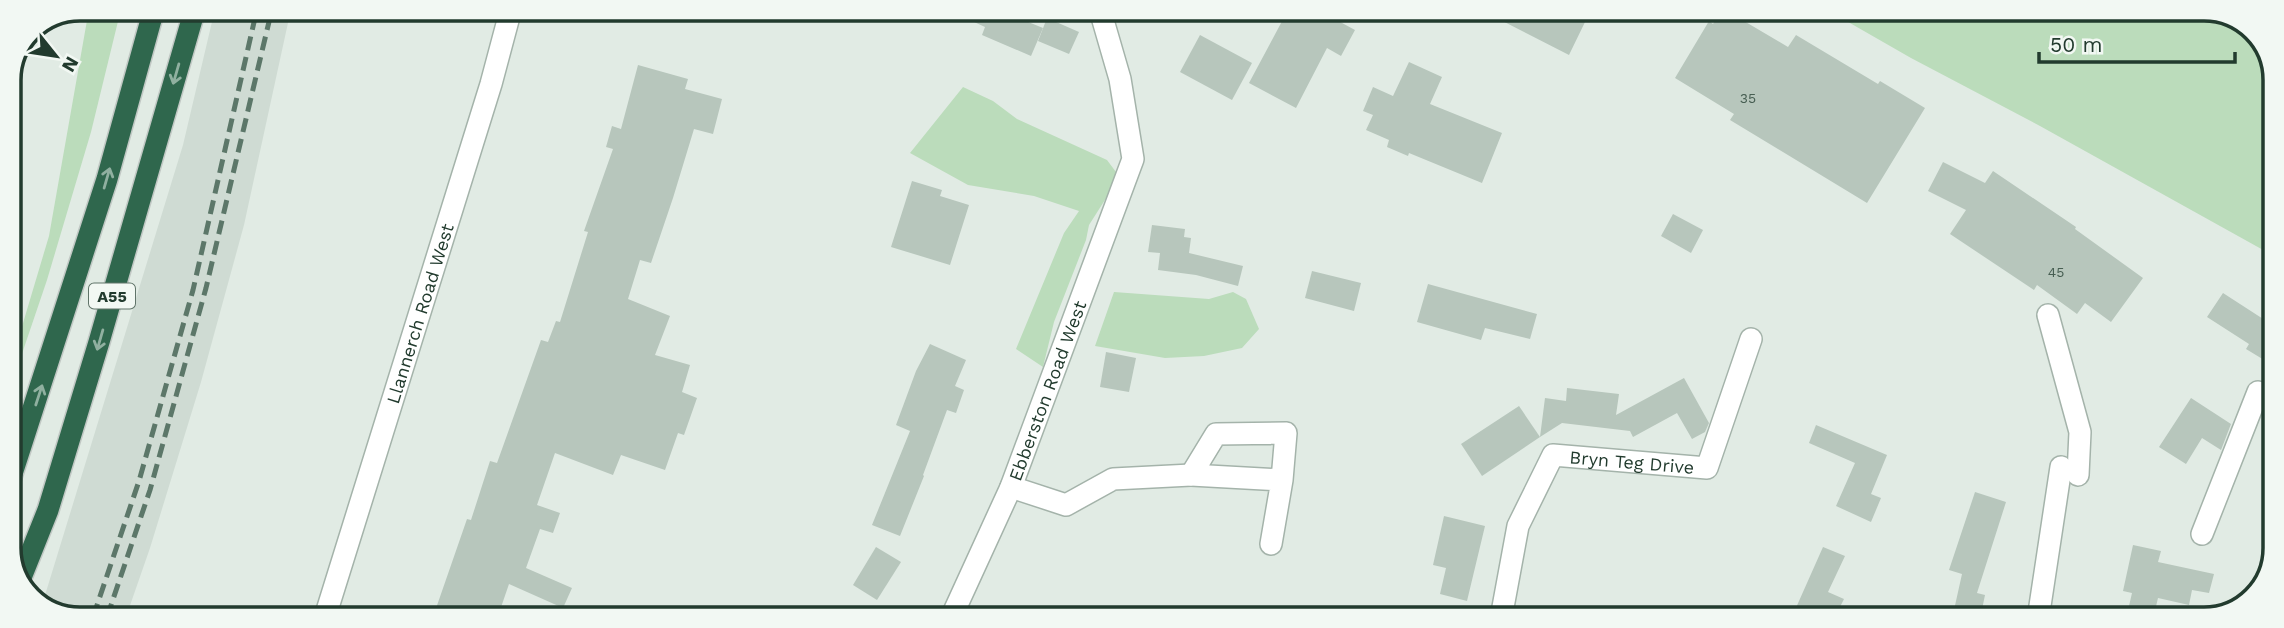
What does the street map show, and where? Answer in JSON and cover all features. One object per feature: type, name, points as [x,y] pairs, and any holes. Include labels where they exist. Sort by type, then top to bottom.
[{"type":"highway","name":"A55","points":[[21,446],[107,179],[151,21]]},
{"type":"highway","name":"A55","points":[[24,569],[48,510],[192,21]]},
{"type":"highway","points":[[28,576],[48,510]]},
{"type":"street","name":"Llannerch Road West","points":[[328,607],[491,84],[508,21]]},
{"type":"street","name":"Ebberston Road West","points":[[956,607],[1011,486],[1133,159],[1120,79],[1103,21]]},
{"type":"street","points":[[2041,607],[2069,471],[2080,432],[2048,315]]},
{"type":"street","name":"Bryn Teg Drive","points":[[1503,607],[1518,526],[1553,455],[1707,468],[1751,339]]},
{"type":"street","points":[[2202,534],[2258,391],[2263,393]]},
{"type":"street","points":[[1191,475],[1216,434],[1286,433],[1282,480],[1270,544]]},
{"type":"street","points":[[1011,486],[1066,505],[1113,479],[1191,475],[1282,480]]},
{"type":"shaded area","points":[[212,21],[288,21],[244,225],[201,382],[129,607],[64,605],[45,595],[183,145]]},
{"type":"green space","points":[[87,21],[118,21],[91,132],[21,357],[21,330],[49,236]]},
{"type":"green space","points":[[1846,21],[2204,21],[2220,23],[2234,29],[2255,50],[2262,68],[2263,250],[2040,126]]},
{"type":"green space","points":[[963,87],[993,101],[1017,119],[1107,160],[1116,172],[1110,192],[1089,225],[1086,240],[1054,322],[1043,367],[1016,349],[1064,233],[1079,211],[1034,196],[968,185],[910,153]]},
{"type":"green space","points":[[1114,292],[1209,299],[1233,292],[1246,299],[1259,329],[1242,348],[1204,356],[1165,358],[1095,346]]},
{"type":"building","points":[[972,21],[1026,21],[1043,28],[1031,56],[982,35],[985,27]]},
{"type":"building","points":[[1046,21],[1054,21],[1079,32],[1069,54],[1038,41]]},
{"type":"building","points":[[1282,21],[1338,21],[1355,30],[1341,56],[1327,48],[1296,108],[1249,83]]},
{"type":"building","points":[[1503,21],[1586,21],[1569,55]]},
{"type":"building","points":[[1709,21],[1713,24],[1715,21],[1744,21],[1788,47],[1796,35],[1878,84],[1880,81],[1925,108],[1867,203],[1730,120],[1734,114],[1675,78]]},
{"type":"building","points":[[1200,35],[1252,63],[1232,100],[1180,72]]},
{"type":"building","points":[[1409,62],[1442,77],[1430,104],[1502,133],[1482,183],[1409,153],[1408,156],[1387,147],[1389,140],[1366,130],[1373,115],[1363,111],[1373,87],[1393,96]]},
{"type":"building","points":[[638,65],[688,79],[685,89],[722,99],[713,134],[694,129],[651,263],[640,260],[628,299],[670,316],[655,355],[690,365],[682,392],[697,398],[684,435],[678,433],[665,470],[621,455],[613,475],[555,453],[537,505],[560,513],[553,533],[540,529],[526,568],[572,588],[563,607],[509,584],[501,607],[436,607],[467,519],[471,520],[490,461],[497,463],[541,340],[548,342],[556,321],[560,322],[588,232],[584,231],[613,149],[606,147],[612,126],[621,129]]},
{"type":"building","points":[[1943,162],[1985,183],[1993,171],[2076,227],[2075,229],[2143,278],[2111,322],[2085,303],[2077,314],[2037,285],[2034,290],[1950,234],[1966,210],[1928,191]]},
{"type":"building","points":[[912,181],[942,190],[940,196],[969,205],[950,265],[891,247]]},
{"type":"building","points":[[1673,214],[1703,230],[1691,253],[1661,236]]},
{"type":"building","points":[[1152,225],[1185,229],[1184,237],[1191,238],[1189,253],[1243,266],[1238,286],[1196,275],[1158,270],[1160,253],[1148,252]]},
{"type":"building","points":[[1312,271],[1361,283],[1354,311],[1305,298]]},
{"type":"building","points":[[1428,284],[1537,314],[1530,339],[1485,328],[1481,340],[1417,322]]},
{"type":"building","points":[[2223,293],[2263,319],[2263,359],[2246,349],[2249,344],[2207,317]]},
{"type":"building","points":[[930,344],[966,360],[955,386],[964,390],[956,413],[947,410],[900,536],[872,525],[910,431],[896,425],[916,371]]},
{"type":"building","points":[[1106,352],[1136,358],[1129,392],[1100,387]]},
{"type":"building","points":[[1684,378],[1709,423],[1705,432],[1692,439],[1677,413],[1633,437],[1630,431],[1562,423],[1540,437],[1545,398],[1566,401],[1567,388],[1619,394],[1616,415]]},
{"type":"building","points":[[2191,398],[2231,424],[2221,450],[2202,438],[2186,464],[2159,447]]},
{"type":"building","points":[[1519,406],[1540,437],[1482,476],[1461,444]]},
{"type":"building","points":[[1816,425],[1887,455],[1871,494],[1881,498],[1871,522],[1836,506],[1855,463],[1809,443]]},
{"type":"building","points":[[1975,492],[2006,502],[1977,593],[1985,595],[1982,607],[1955,607],[1962,574],[1949,570]]},
{"type":"building","points":[[1444,516],[1485,526],[1467,601],[1440,594],[1446,568],[1433,565]]},
{"type":"building","points":[[2133,545],[2161,551],[2158,562],[2214,574],[2209,593],[2192,590],[2189,605],[2158,598],[2156,607],[2129,607],[2132,593],[2123,591]]},
{"type":"building","points":[[876,547],[901,562],[877,600],[853,585]]},
{"type":"building","points":[[1823,547],[1845,556],[1828,592],[1844,599],[1840,607],[1796,607]]},
{"type":"railway","points":[[96,607],[139,481],[193,290],[254,21]]},
{"type":"railway","points":[[110,607],[150,490],[206,288],[269,21]]}]
